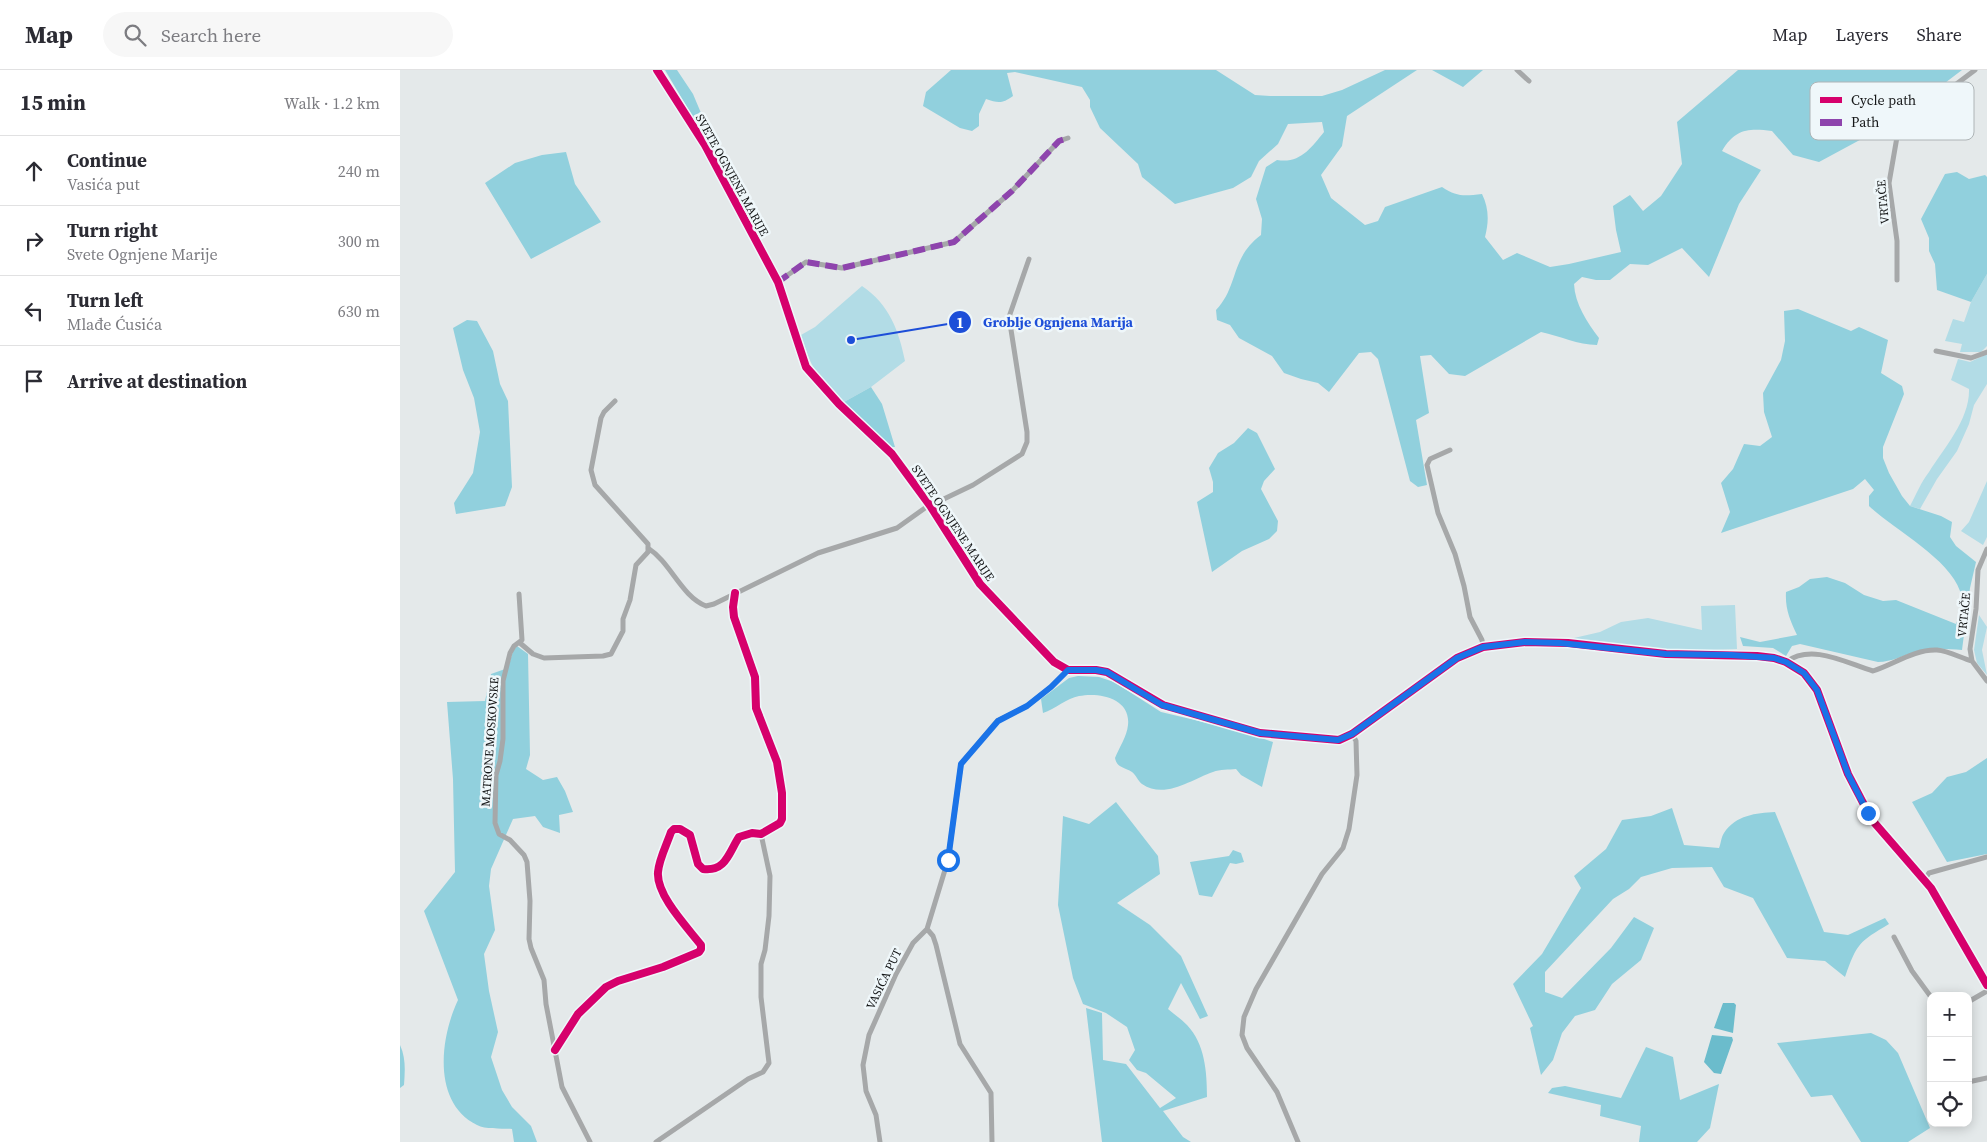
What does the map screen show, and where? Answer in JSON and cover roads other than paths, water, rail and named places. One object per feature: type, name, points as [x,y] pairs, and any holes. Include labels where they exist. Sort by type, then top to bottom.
[{"type":"street","name":"SVETE OGNJENE MARIJE","points":[[657,70],[705,145],[778,282],[806,367],[839,404],[892,454],[931,507],[980,584],[1044,653],[1054,662],[1068,670]]},
{"type":"street","points":[[1517,70],[1529,81]]},
{"type":"street","name":"VRTAČE","points":[[1958,82],[1974,70]]},
{"type":"street","points":[[778,282],[806,262],[842,268],[954,242],[1012,191],[1059,141],[1068,138]]},
{"type":"street","name":"VRTAČE","points":[[1896,140],[1889,183],[1897,241],[1896,280]]},
{"type":"street","points":[[648,548],[661,558],[694,600],[706,606],[714,604],[818,553],[896,528],[925,508],[931,507],[974,485],[1022,454],[1025,449],[1027,432],[1009,316],[1029,259]]},
{"type":"street","points":[[1936,351],[1971,358],[1987,352]]},
{"type":"street","points":[[519,594],[522,640],[520,643],[533,654],[544,658],[611,654],[623,631],[623,619],[630,600],[636,565],[648,552],[648,544],[595,485],[590,470],[601,418],[615,401]]},
{"type":"street","points":[[1450,450],[1430,459],[1427,465],[1438,514],[1455,554],[1470,617],[1482,640],[1483,647]]},
{"type":"street","name":"VRTAČE","points":[[1972,661],[1970,649],[1976,609],[1977,578],[1987,549]]},
{"type":"street","points":[[555,1050],[578,1014],[606,987],[618,981],[664,967],[699,952],[701,949],[701,945],[665,896],[660,886],[658,870],[671,832],[674,829],[680,828],[690,835],[698,864],[707,869],[721,866],[725,862],[739,837],[752,833],[761,834],[780,823],[782,819],[782,793],[777,762],[756,708],[755,677],[734,617],[735,593]]},
{"type":"street","points":[[1068,670],[1107,672],[1162,705],[1260,733],[1338,740],[1352,734],[1457,658],[1483,647],[1525,642],[1568,643],[1666,654],[1757,656],[1786,662],[1804,673],[1817,690],[1848,774],[1872,820],[1937,897],[1987,985]]},
{"type":"street","name":"MATRONE MOSKOVSKE","points":[[520,643],[514,646],[510,653],[503,681],[503,739],[496,775],[495,823],[499,834],[510,840],[524,855],[527,862],[530,901],[529,939],[544,980],[546,1004],[566,1097],[590,1142]]},
{"type":"street","points":[[1786,662],[1799,654],[1824,654],[1873,671],[1917,654],[1940,650],[1972,661],[1987,680]]},
{"type":"street","name":"VASIĆA PUT","points":[[880,1142],[876,1115],[866,1091],[863,1065],[869,1035],[896,974],[913,942],[927,929],[948,860],[961,764],[998,721],[1027,706],[1051,687],[1068,670]]},
{"type":"street","points":[[1298,1142],[1277,1092],[1246,1048],[1242,1035],[1244,1017],[1266,972],[1322,874],[1343,848],[1349,830],[1357,776],[1356,741],[1352,734]]},
{"type":"street","points":[[656,1142],[748,1080],[763,1072],[769,1064],[761,997],[761,964],[765,950],[769,916],[770,876],[761,834]]},
{"type":"street","points":[[1924,880],[1929,873],[1987,857]]},
{"type":"street","points":[[927,929],[933,936],[936,945],[960,1044],[991,1093],[992,1142]]},
{"type":"street","points":[[1894,937],[1912,971],[1927,992]]},
{"type":"street","points":[[1972,1000],[1987,991]]},
{"type":"street","points":[[1972,1081],[1987,1078]]},
{"type":"place","name":"Groblje Ognjena Marija","points":[[851,340]]}]
